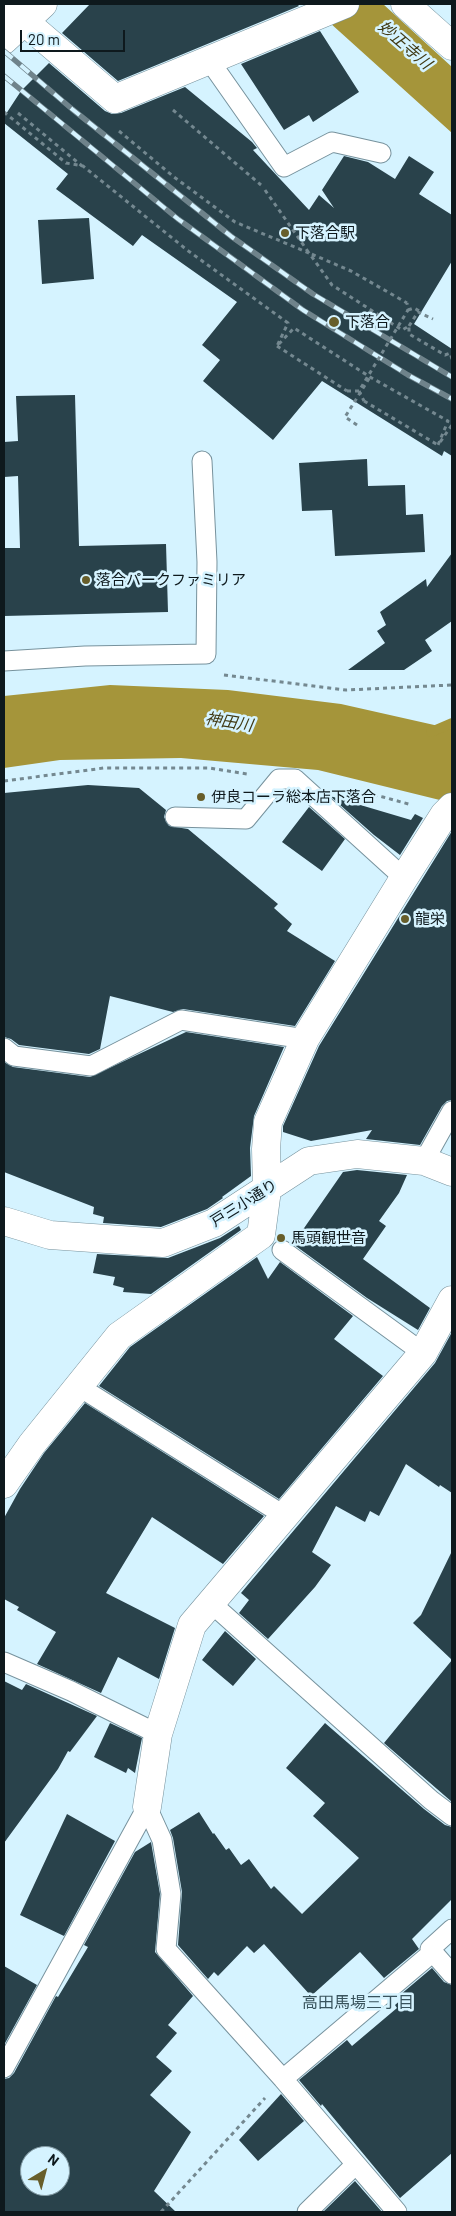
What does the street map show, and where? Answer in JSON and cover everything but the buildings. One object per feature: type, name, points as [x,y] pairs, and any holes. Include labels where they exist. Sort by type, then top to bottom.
[{"type":"street","points":[[4,4],[34,13],[115,99],[332,9]]},
{"type":"street","points":[[405,4],[452,46]]},
{"type":"street","points":[[4,40],[34,13]]},
{"type":"street","points":[[4,1484],[32,1444],[119,1336],[261,1235],[267,1190],[266,1148],[268,1122],[305,1039],[404,878],[448,811]]},
{"type":"street","name":"戸三小通り","points":[[4,1221],[50,1235],[163,1244],[214,1223],[309,1161],[358,1154],[424,1161],[452,1172]]},
{"type":"street","points":[[147,1807],[158,1734],[192,1625],[423,1353],[449,1315]]},
{"type":"lane","points":[[209,60],[284,168],[332,142],[381,153]]},
{"type":"lane","points":[[4,661],[84,656],[206,654],[207,562],[202,461]]},
{"type":"lane","points":[[175,817],[246,819],[279,779],[295,779],[404,878]]},
{"type":"lane","points":[[4,1048],[14,1056],[91,1066],[181,1020],[305,1039]]},
{"type":"lane","points":[[424,1161],[452,1111]]},
{"type":"lane","points":[[282,1250],[423,1353]]},
{"type":"lane","points":[[78,1386],[285,1516]]},
{"type":"lane","points":[[211,1603],[431,1800],[452,1816]]},
{"type":"lane","points":[[4,1662],[71,1691],[158,1734]]},
{"type":"lane","points":[[4,2068],[147,1807]]},
{"type":"lane","points":[[147,1807],[162,1840],[172,1894],[166,1949],[283,2079],[397,2212]]},
{"type":"lane","points":[[452,1929],[430,1948],[452,1974]]},
{"type":"lane","points":[[283,2079],[433,1952]]},
{"type":"lane","points":[[307,2212],[355,2165]]},
{"type":"path","points":[[146,87],[265,189],[332,285],[402,330],[409,326],[418,312],[433,319],[414,308],[408,310]]},
{"type":"path","points":[[4,112],[66,162],[83,166]]},
{"type":"path","points":[[18,113],[187,250],[288,323],[277,346]]},
{"type":"path","points":[[116,128],[174,177],[235,222],[351,271],[407,303],[408,310],[344,417],[357,425],[345,417],[370,376]]},
{"type":"path","points":[[409,326],[409,334],[445,355],[451,352],[452,359]]},
{"type":"path","points":[[277,346],[294,328],[370,376],[448,420],[438,445]]},
{"type":"path","points":[[277,346],[347,391],[360,391]]},
{"type":"path","points":[[360,391],[364,401],[438,445]]},
{"type":"path","points":[[438,445],[452,425]]},
{"type":"path","points":[[218,674],[257,677],[346,690],[452,685]]},
{"type":"path","points":[[4,781],[104,768],[209,768],[279,779]]},
{"type":"path","points":[[344,789],[448,811]]},
{"type":"path","points":[[161,2212],[283,2079]]},
{"type":"water","name":"妙正寺川","points":[[309,4],[383,4],[452,67],[452,133]]},
{"type":"water","name":"神田川","points":[[110,685],[228,690],[341,704],[452,729],[452,803],[318,770],[181,758],[60,760],[4,768],[4,696]]},
{"type":"waterway","points":[[431,732],[452,723]]},
{"type":"railway","points":[[4,51],[72,109],[232,237],[313,294],[452,377]]},
{"type":"railway","points":[[4,76],[178,219],[303,310],[408,375],[452,399]]},
{"type":"place","name":"下落合駅","points":[[285,233]]},
{"type":"place","name":"下落合","points":[[334,322]]},
{"type":"place","name":"落合パークファミリア","points":[[86,580]]},
{"type":"place","name":"伊良コーラ総本店下落合","points":[[201,797]]},
{"type":"place","name":"龍栄","points":[[405,919]]},
{"type":"place","name":"馬頭観世音","points":[[281,1238]]},
{"type":"district","name":"高田馬場三丁目","points":[[358,2003]]}]
